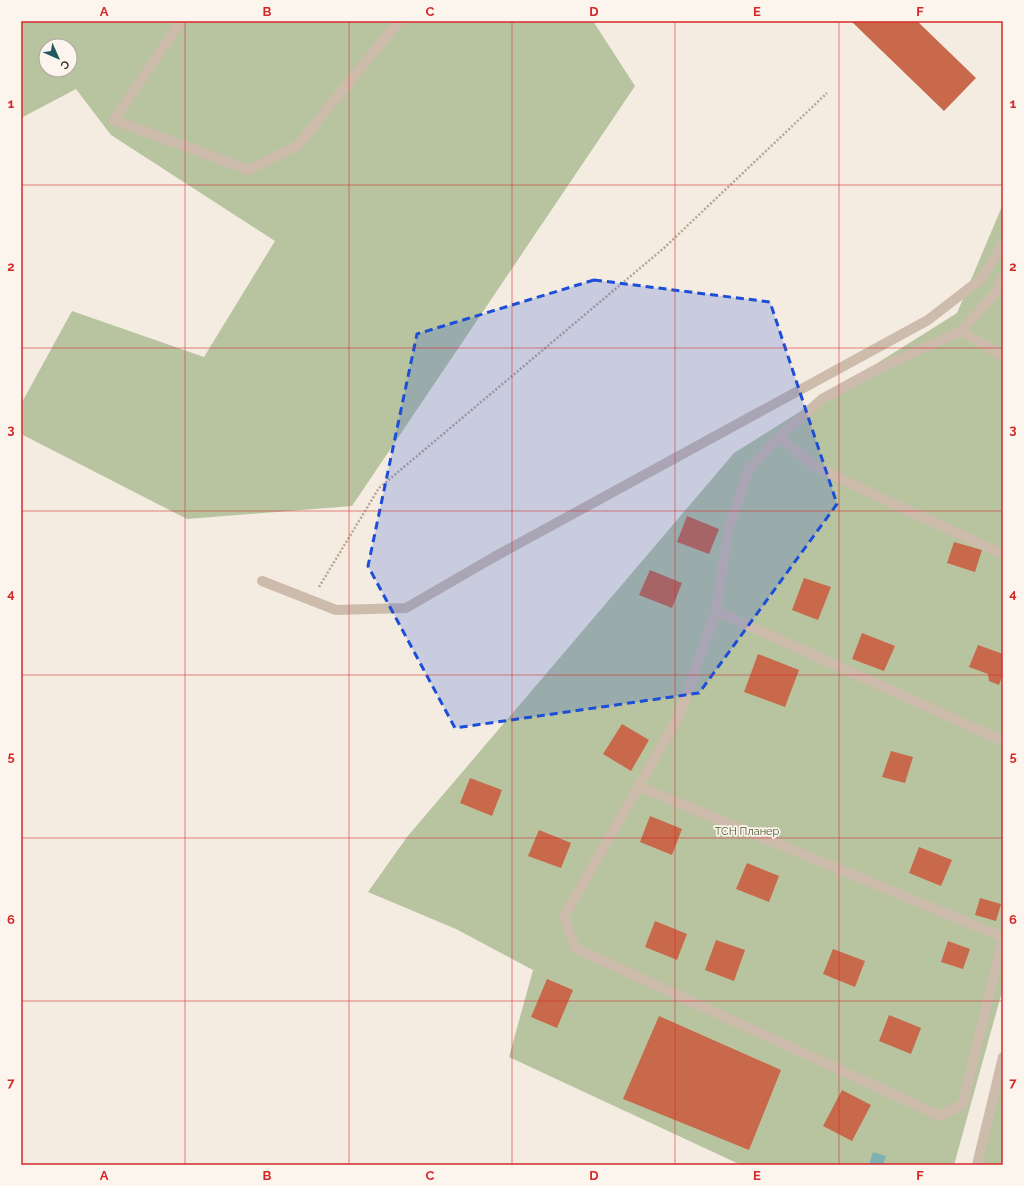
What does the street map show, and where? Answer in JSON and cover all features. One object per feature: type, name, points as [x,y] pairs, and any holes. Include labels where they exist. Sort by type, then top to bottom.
[{"type":"lane","points":[[181,21],[114,120],[249,170],[298,145],[399,21]]},
{"type":"lane","points":[[262,582],[336,610],[406,608],[501,553],[928,320],[981,279],[1003,244]]},
{"type":"lane","points":[[640,787],[1003,937],[963,1104],[940,1116],[574,948],[564,917],[640,787],[679,716],[716,611],[729,526],[749,469],[779,437],[822,399],[877,369],[961,331],[996,292],[1003,277]]},
{"type":"lane","points":[[961,331],[1003,356]]},
{"type":"lane","points":[[779,437],[816,467],[1003,554]]},
{"type":"lane","points":[[716,611],[1003,742]]},
{"type":"lane","points":[[977,1165],[1003,1057]]},
{"type":"path","points":[[311,600],[379,488],[664,248],[827,92]]},
{"type":"highlighted area","points":[[594,280],[770,302],[837,504],[699,693],[455,728],[368,566],[417,334]]},
{"type":"green space","points":[[21,21],[593,21],[635,86],[352,506],[187,519],[21,434],[21,404],[72,311],[204,357],[275,241],[111,135],[76,89],[21,118]]},
{"type":"green space","name":"ТСН Планер","points":[[1003,204],[1003,988],[954,1165],[741,1165],[509,1057],[533,970],[456,929],[368,892],[407,837],[734,453],[957,313]]},
{"type":"green space","points":[[1003,1070],[1003,1165],[973,1165]]},
{"type":"water","points":[[873,1152],[886,1156],[883,1165],[869,1165]]},
{"type":"building","points":[[851,21],[917,21],[976,78],[944,111]]},
{"type":"building","points":[[687,516],[719,529],[709,554],[677,542]]},
{"type":"building","points":[[954,542],[982,550],[975,572],[947,563]]},
{"type":"building","points":[[650,570],[682,583],[672,608],[639,595]]},
{"type":"building","points":[[804,578],[831,587],[818,620],[792,610]]},
{"type":"building","points":[[862,633],[895,646],[884,671],[852,659]]},
{"type":"building","points":[[978,645],[1003,654],[1003,674],[999,685],[989,681],[988,674],[969,667]]},
{"type":"building","points":[[758,654],[799,670],[785,707],[744,692]]},
{"type":"building","points":[[622,724],[649,740],[631,771],[603,754]]},
{"type":"building","points":[[891,751],[913,757],[905,783],[882,777]]},
{"type":"building","points":[[470,778],[502,790],[492,816],[460,803]]},
{"type":"building","points":[[650,816],[682,829],[672,855],[640,842]]},
{"type":"building","points":[[539,830],[571,843],[561,868],[528,856]]},
{"type":"building","points":[[919,847],[952,860],[941,886],[909,873]]},
{"type":"building","points":[[747,863],[779,876],[769,902],[736,889]]},
{"type":"building","points":[[980,898],[1001,904],[996,921],[975,915]]},
{"type":"building","points":[[655,921],[687,934],[677,960],[645,947]]},
{"type":"building","points":[[716,940],[745,950],[734,981],[705,970]]},
{"type":"building","points":[[948,941],[970,949],[963,969],[941,962]]},
{"type":"building","points":[[833,949],[865,961],[855,987],[823,974]]},
{"type":"building","points":[[547,979],[573,990],[557,1028],[531,1017]]},
{"type":"building","points":[[889,1015],[921,1028],[911,1054],[879,1041]]},
{"type":"building","points":[[659,1016],[781,1070],[749,1150],[623,1099]]},
{"type":"building","points":[[842,1090],[871,1105],[852,1141],[823,1126]]}]
